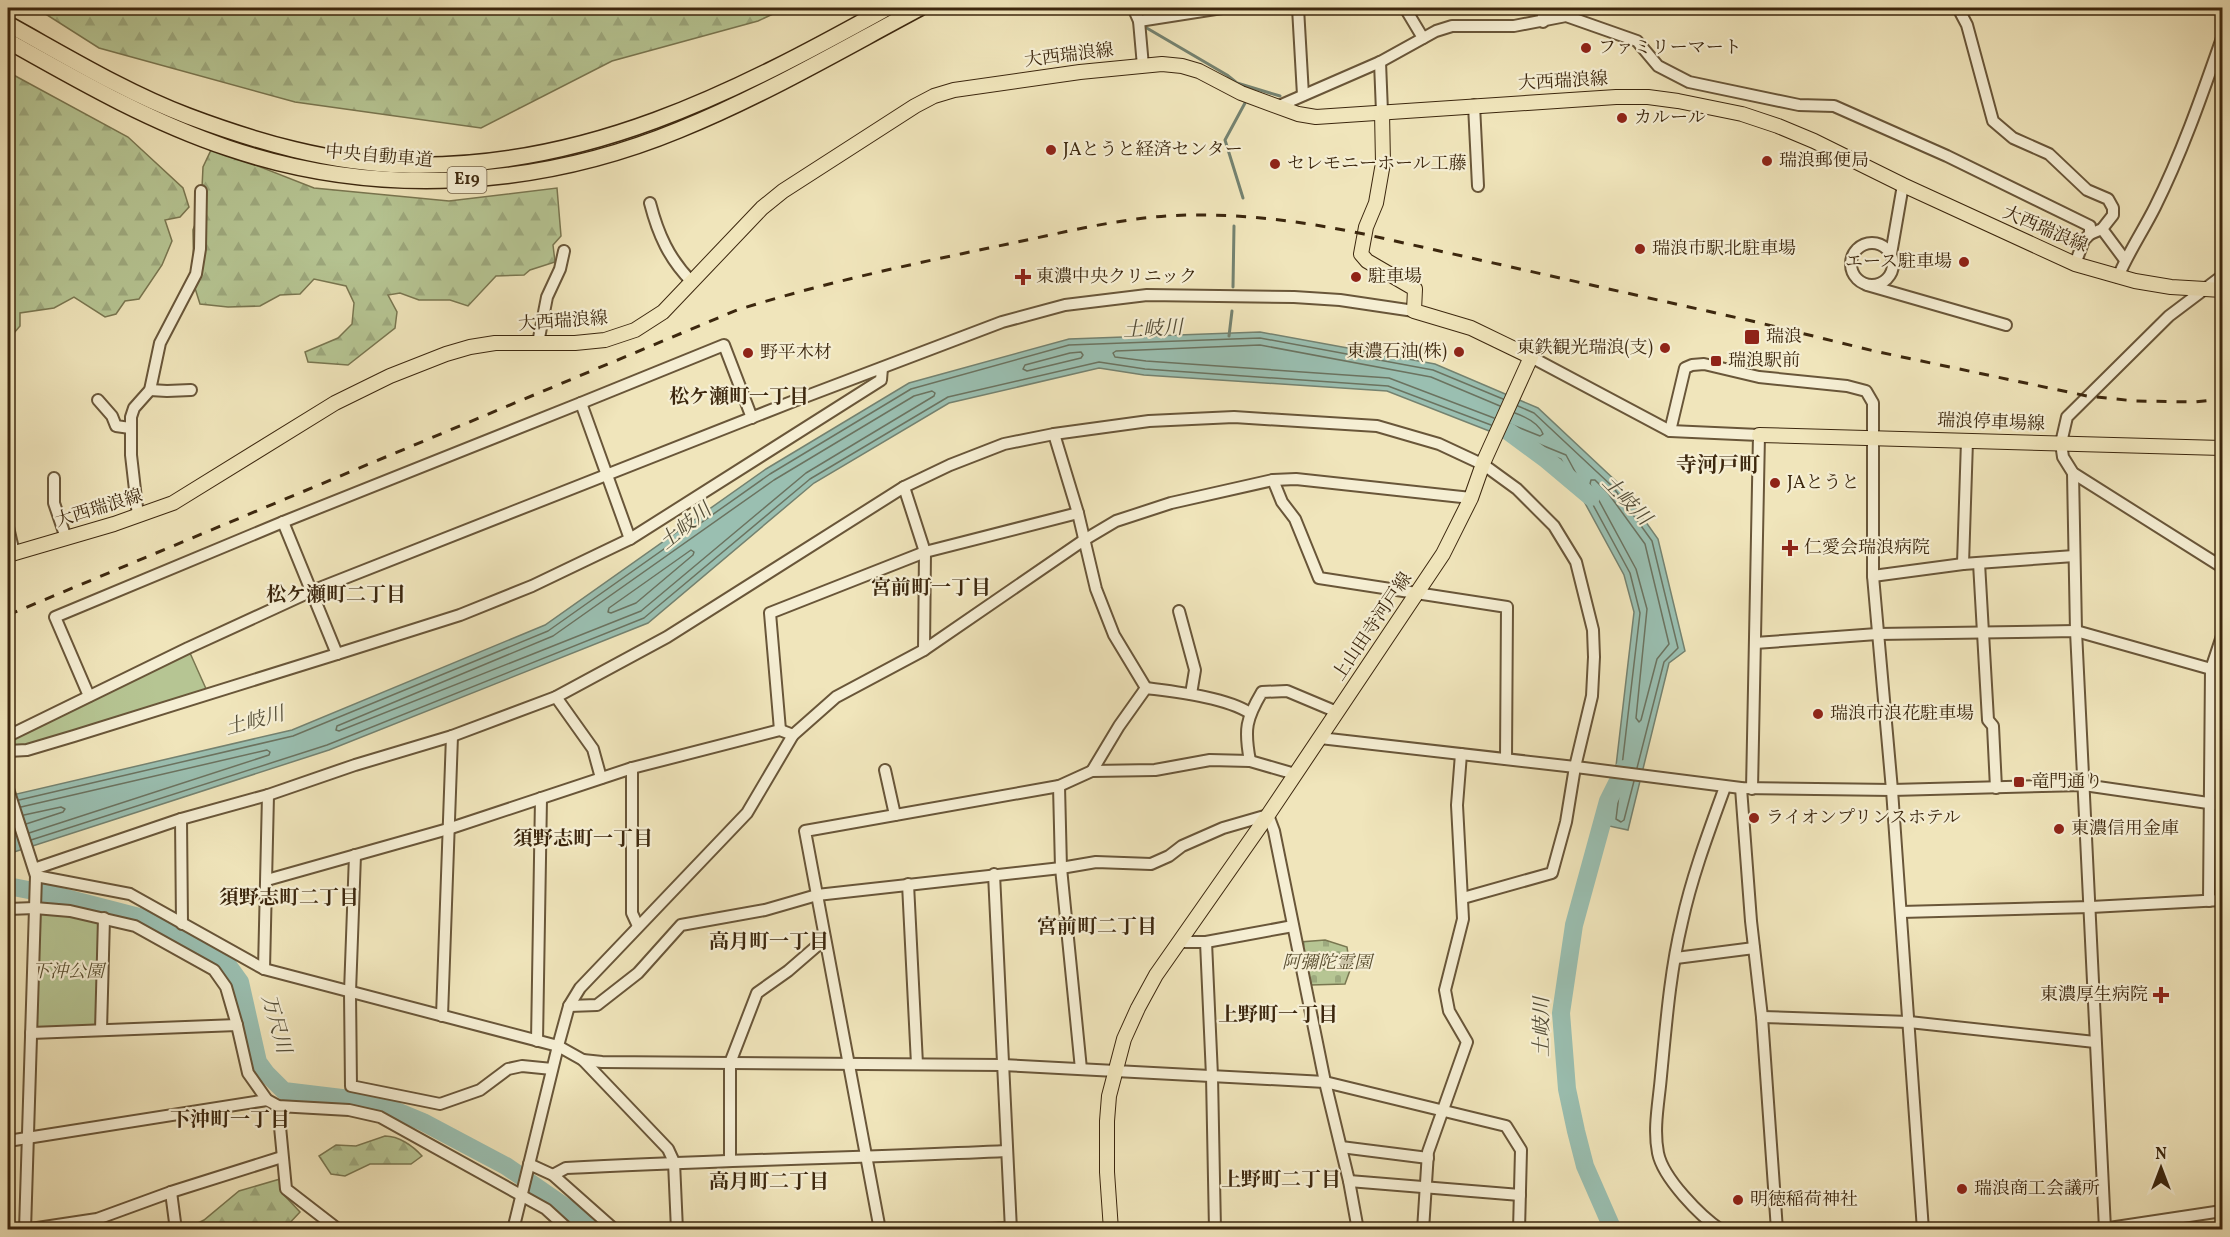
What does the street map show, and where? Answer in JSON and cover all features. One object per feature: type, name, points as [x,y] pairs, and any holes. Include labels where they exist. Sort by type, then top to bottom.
[{"type":"highway","name":"中央自動車道","points":[[8,24],[149,99],[195,118],[268,143],[350,160],[402,165],[453,165],[511,159],[558,150],[643,126],[727,92],[887,8]]},
{"type":"highway","name":"中央自動車道","points":[[8,41],[106,96],[227,148],[302,169],[342,176],[403,181],[484,179],[524,174],[598,157],[679,131],[800,73],[920,8]]},
{"type":"highway","points":[[8,17],[32,37]]},
{"type":"highway","points":[[8,50],[106,96]]},
{"type":"main road","name":"大西瑞浪線","points":[[11,554],[138,516],[182,499],[335,403],[390,376],[446,354],[495,343],[605,340],[635,330],[663,312],[762,208],[783,191],[934,96],[972,87],[1143,66],[1182,66],[1199,71],[1241,93],[1298,114],[1316,117],[1616,97],[1647,97],[1710,106],[1778,126],[1814,141],[1903,185],[2075,264],[2118,277],[2171,287],[2223,290]]},
{"type":"main road","points":[[1382,111],[1383,163],[1376,203],[1366,226],[1361,255],[1367,261],[1415,289],[1414,311],[1472,328],[1531,357]]},
{"type":"main road","name":"上山田寺河戸線","points":[[1111,1230],[1107,1121],[1109,1096],[1124,1039],[1138,1008],[1156,975],[1268,815],[1443,554],[1471,498],[1531,357]]},
{"type":"main road","name":"瑞浪停車場線","points":[[1759,435],[2223,448]]},
{"type":"street","points":[[1143,66],[1137,17],[1222,8]]},
{"type":"street","points":[[1298,8],[1303,96]]},
{"type":"street","points":[[1405,8],[1423,38]]},
{"type":"street","points":[[1543,8],[1543,22]]},
{"type":"street","points":[[1958,8],[1967,26],[1993,121],[2013,138],[2049,154],[2087,190],[2108,199],[2114,208],[2113,215],[2102,229],[2090,234],[2084,240],[2075,264]]},
{"type":"street","points":[[1279,106],[1380,62],[1436,31],[1452,26],[1514,26],[1566,16],[1637,41],[1658,66],[1689,82],[1798,105],[1834,106],[1856,115],[2090,225],[2090,234]]},
{"type":"street","points":[[2118,277],[2164,187],[2223,38]]},
{"type":"street","points":[[1380,62],[1382,111]]},
{"type":"street","points":[[1742,114],[1745,93]]},
{"type":"street","points":[[1474,105],[1478,186]]},
{"type":"street","points":[[1867,285],[1881,284],[1891,274],[1893,267],[1891,254],[1903,185]]},
{"type":"street","points":[[138,516],[130,428],[134,408],[150,390],[160,343],[196,274],[199,255],[201,191]]},
{"type":"street","points":[[650,202],[656,226],[666,249],[692,282]]},
{"type":"street","points":[[2102,229],[2125,260]]},
{"type":"street","points":[[1891,254],[1880,244],[1859,246],[1854,252],[1850,265],[1852,272],[1861,283],[2006,325]]},
{"type":"street","points":[[537,343],[547,297],[560,269],[564,251]]},
{"type":"street","points":[[2223,276],[2169,316],[2086,396],[2067,417],[2061,443],[2063,457],[2073,473],[2223,567]]},
{"type":"street","points":[[8,736],[188,648],[312,591],[1002,322],[1065,305],[1157,295],[1294,297],[1340,300],[1414,311]]},
{"type":"street","points":[[89,696],[55,617],[724,345],[752,418]]},
{"type":"street","points":[[1531,357],[1670,430],[1759,435],[1755,643],[1746,788],[1754,948],[1762,1017],[1778,1230]]},
{"type":"street","points":[[1670,430],[1685,368],[1692,364],[1704,364],[1759,377],[1847,386],[1866,392],[1872,403],[1873,576],[1892,790],[1923,1230]]},
{"type":"street","points":[[8,751],[27,750],[65,739],[337,654],[460,615],[531,586],[630,539],[881,380],[882,368]]},
{"type":"street","points":[[150,390],[167,392],[191,390]]},
{"type":"street","points":[[98,400],[112,416],[116,426],[130,428]]},
{"type":"street","points":[[580,403],[630,539]]},
{"type":"street","points":[[35,873],[181,819],[268,795],[452,736],[556,697],[667,637],[904,487],[950,465],[1004,444],[1054,434],[1149,421],[1234,417],[1377,426],[1439,444],[1484,463],[1517,489],[1554,526],[1576,562],[1593,630],[1592,696],[1579,767],[1552,873],[1463,898]]},
{"type":"street","points":[[1054,434],[1078,513],[1096,589],[1114,635],[1146,688]]},
{"type":"street","points":[[1963,564],[1967,441]]},
{"type":"street","points":[[2073,473],[2076,631],[2105,1229]]},
{"type":"street","points":[[54,478],[54,503],[66,538]]},
{"type":"street","points":[[513,1230],[569,1006],[580,988],[747,813],[793,735],[836,697],[924,650],[1084,540],[1116,521],[1171,503],[1273,480],[1305,480],[1471,498]]},
{"type":"street","points":[[1273,480],[1282,502],[1295,519],[1319,578],[1507,607],[1506,759]]},
{"type":"street","points":[[904,487],[925,552],[924,650]]},
{"type":"street","points":[[780,730],[771,613],[925,552],[1078,513]]},
{"type":"street","points":[[284,522],[337,654]]},
{"type":"street","points":[[8,527],[11,554]]},
{"type":"street","points":[[1873,576],[1963,564],[2074,556]]},
{"type":"street","points":[[1979,563],[1988,720],[1993,726],[1996,788]]},
{"type":"street","points":[[1179,611],[1195,670],[1191,694]]},
{"type":"street","points":[[1755,643],[1877,634],[2076,631],[2211,669],[2223,675]]},
{"type":"street","points":[[2209,901],[2211,669],[2223,636]]},
{"type":"street","points":[[1146,688],[1191,694],[1241,707],[1250,713]]},
{"type":"street","points":[[1092,771],[1119,726],[1146,688]]},
{"type":"street","points":[[1250,761],[1247,744],[1250,713],[1262,692],[1287,691],[1338,712]]},
{"type":"street","points":[[556,697],[593,749],[601,778]]},
{"type":"street","points":[[267,880],[448,829],[632,768],[780,730],[793,735]]},
{"type":"street","points":[[442,1016],[452,736]]},
{"type":"street","points":[[1320,738],[1579,767],[1725,787],[1892,790],[2084,786],[2223,805]]},
{"type":"street","points":[[1423,1230],[1428,1158],[1442,1110],[1467,1042],[1449,1011],[1445,990],[1462,919],[1463,898],[1460,882],[1457,805],[1461,754]]},
{"type":"street","points":[[880,1230],[805,831],[1059,786],[1092,771],[1155,770],[1210,760],[1250,761],[1295,774]]},
{"type":"street","points":[[632,768],[632,913],[638,926]]},
{"type":"street","points":[[885,770],[895,815]]},
{"type":"street","points":[[1059,786],[1061,868],[1081,1069]]},
{"type":"street","points":[[1721,1230],[1706,1219],[1667,1173],[1659,1154],[1657,1131],[1666,1023],[1681,922],[1702,851],[1725,787]]},
{"type":"street","points":[[8,789],[35,873],[24,1230],[97,1224],[171,1192],[282,1157]]},
{"type":"street","points":[[264,969],[268,795]]},
{"type":"street","points":[[537,1041],[541,798]]},
{"type":"street","points":[[569,1006],[597,1005],[638,973],[681,925],[765,910],[817,895],[1061,868],[1096,862],[1151,864],[1169,856],[1182,846],[1223,828],[1268,815],[1274,831],[1325,1082],[1349,1181],[1358,1230]]},
{"type":"street","points":[[181,819],[182,924]]},
{"type":"street","points":[[355,855],[350,992],[351,1086],[440,1104],[480,1090],[508,1069],[522,1066],[552,1069]]},
{"type":"street","points":[[35,873],[130,894],[264,969],[558,1046],[583,1060],[668,1149],[674,1162],[677,1230]]},
{"type":"street","points":[[968,1230],[1011,1229],[994,874]]},
{"type":"street","points":[[908,884],[917,1064]]},
{"type":"street","points":[[1901,912],[2091,908],[2223,900]]},
{"type":"street","points":[[8,909],[35,908],[70,911],[135,926],[214,970],[226,987],[248,1073],[267,1100],[278,1106],[349,1110],[381,1117],[546,1209],[570,1230]]},
{"type":"street","points":[[101,1030],[104,918]]},
{"type":"street","points":[[1180,942],[1206,942],[1293,926]]},
{"type":"street","points":[[730,1161],[730,1063],[757,993],[788,971],[825,939]]},
{"type":"street","points":[[1206,942],[1212,1076],[1215,1230]]},
{"type":"street","points":[[1676,958],[1754,948]]},
{"type":"street","points":[[1762,1017],[1909,1022],[2095,1042]]},
{"type":"street","points":[[31,1033],[237,1024]]},
{"type":"street","points":[[583,1060],[1002,1065],[1325,1082],[1506,1126],[1521,1150],[1519,1230]]},
{"type":"street","points":[[8,1141],[267,1100]]},
{"type":"street","points":[[278,1106],[286,1189],[339,1230]]},
{"type":"street","points":[[1341,1147],[1428,1158]]},
{"type":"street","points":[[553,1175],[566,1168],[674,1162],[866,1158],[1006,1151]]},
{"type":"street","points":[[529,1164],[553,1175],[615,1230]]},
{"type":"street","points":[[1349,1181],[1520,1195]]},
{"type":"street","points":[[171,1192],[176,1230]]},
{"type":"street","points":[[2096,1230],[2223,1211]]},
{"type":"green space","points":[[36,8],[786,8],[758,21],[612,61],[481,128],[295,102],[99,48]]},
{"type":"green space","points":[[8,72],[128,137],[183,188],[189,207],[180,217],[165,220],[172,241],[162,265],[139,299],[125,301],[116,314],[105,317],[74,297],[54,308],[20,313],[20,326],[8,340]]},
{"type":"green space","points":[[212,148],[314,188],[449,201],[557,188],[561,236],[553,245],[555,262],[530,270],[524,275],[496,276],[468,306],[450,300],[419,300],[400,293],[388,295],[397,312],[395,328],[348,365],[308,362],[305,352],[338,338],[352,324],[354,303],[346,286],[314,279],[300,294],[280,295],[260,306],[228,307],[200,304],[194,285],[193,230],[201,209],[203,167]]},
{"type":"green space","points":[[190,653],[207,691],[28,746],[8,748],[8,739]]},
{"type":"green space","name":"下沖公園","points":[[39,911],[100,919],[98,1025],[36,1029]]},
{"type":"green space","name":"阿彌陀霊園","points":[[1325,940],[1347,947],[1353,962],[1345,984],[1311,985],[1300,942]]},
{"type":"green space","points":[[385,1136],[405,1142],[422,1156],[411,1164],[370,1164],[345,1176],[331,1174],[319,1156],[336,1145],[356,1146]]},
{"type":"green space","points":[[280,1179],[282,1193],[300,1212],[284,1229],[186,1229],[204,1220],[239,1191]]},
{"type":"water","points":[[1260,332],[1435,364],[1538,408],[1618,483],[1658,539],[1685,651],[1669,663],[1628,830],[1609,826],[1634,612],[1624,575],[1561,459],[1387,391],[1144,375],[1099,368],[949,403],[814,483],[648,623],[329,750],[8,854],[8,796],[292,730],[545,625],[766,469],[909,383],[1069,339]]},
{"type":"waterway","points":[[1145,27],[1237,83],[1280,96]]},
{"type":"waterway","points":[[1243,198],[1225,140],[1245,103]]},
{"type":"waterway","points":[[1233,287],[1234,226]]},
{"type":"waterway","points":[[1229,336],[1232,311]]},
{"type":"waterway","name":"土岐川","points":[[1509,432],[1591,497]]},
{"type":"waterway","name":"土岐川","points":[[1613,1230],[1585,1166],[1576,1131],[1567,1089],[1561,1013],[1574,925],[1608,801],[1624,769]]},
{"type":"waterway","name":"万尺川","points":[[8,886],[54,895],[143,918],[227,964],[240,982],[258,1062],[284,1091],[375,1102],[423,1122],[506,1166],[595,1230]]},
{"type":"railway","points":[[8,615],[737,310],[906,266],[1142,218],[1188,215],[1233,216],[1320,226],[1756,322],[1874,351],[2087,396],[2135,401],[2194,402],[2222,399]]},
{"type":"place","name":"ファミリーマート","points":[[1586,48]]},
{"type":"place","name":"カルール","points":[[1622,118]]},
{"type":"place","name":"JAとうと経済センター","points":[[1051,150]]},
{"type":"place","name":"瑞浪郵便局","points":[[1767,161]]},
{"type":"place","name":"セレモニーホール工藤","points":[[1275,164]]},
{"type":"place","name":"瑞浪市駅北駐車場","points":[[1640,249]]},
{"type":"place","name":"エース駐車場","points":[[1964,262]]},
{"type":"place","name":"東濃中央クリニック","points":[[1023,277]]},
{"type":"place","name":"駐車場","points":[[1356,277]]},
{"type":"place","name":"瑞浪","points":[[1752,337]]},
{"type":"place","name":"東鉄観光瑞浪(支)","points":[[1665,348]]},
{"type":"place","name":"東濃石油(株)","points":[[1459,352]]},
{"type":"place","name":"野平木材","points":[[748,353]]},
{"type":"place","name":"瑞浪駅前","points":[[1716,361]]},
{"type":"place","name":"JAとうと","points":[[1775,483]]},
{"type":"place","name":"仁愛会瑞浪病院","points":[[1790,548]]},
{"type":"place","name":"瑞浪市浪花駐車場","points":[[1818,714]]},
{"type":"place","name":"竜門通り","points":[[2019,782]]},
{"type":"place","name":"ライオンプリンスホテル","points":[[1754,818]]},
{"type":"place","name":"東濃信用金庫","points":[[2059,829]]},
{"type":"place","name":"東濃厚生病院","points":[[2161,995]]},
{"type":"place","name":"瑞浪商工会議所","points":[[1962,1189]]},
{"type":"place","name":"明徳稲荷神社","points":[[1738,1200]]},
{"type":"district","name":"松ケ瀬町一丁目","points":[[739,398]]},
{"type":"district","name":"寺河戸町","points":[[1718,466]]},
{"type":"district","name":"宮前町一丁目","points":[[931,589]]},
{"type":"district","name":"松ケ瀬町二丁目","points":[[336,596]]},
{"type":"district","name":"須野志町一丁目","points":[[583,840]]},
{"type":"district","name":"須野志町二丁目","points":[[289,899]]},
{"type":"district","name":"宮前町二丁目","points":[[1097,928]]},
{"type":"district","name":"高月町一丁目","points":[[769,943]]},
{"type":"district","name":"上野町一丁目","points":[[1278,1016]]},
{"type":"district","name":"下沖町一丁目","points":[[230,1121]]},
{"type":"district","name":"上野町二丁目","points":[[1281,1181]]},
{"type":"district","name":"高月町二丁目","points":[[769,1183]]}]
